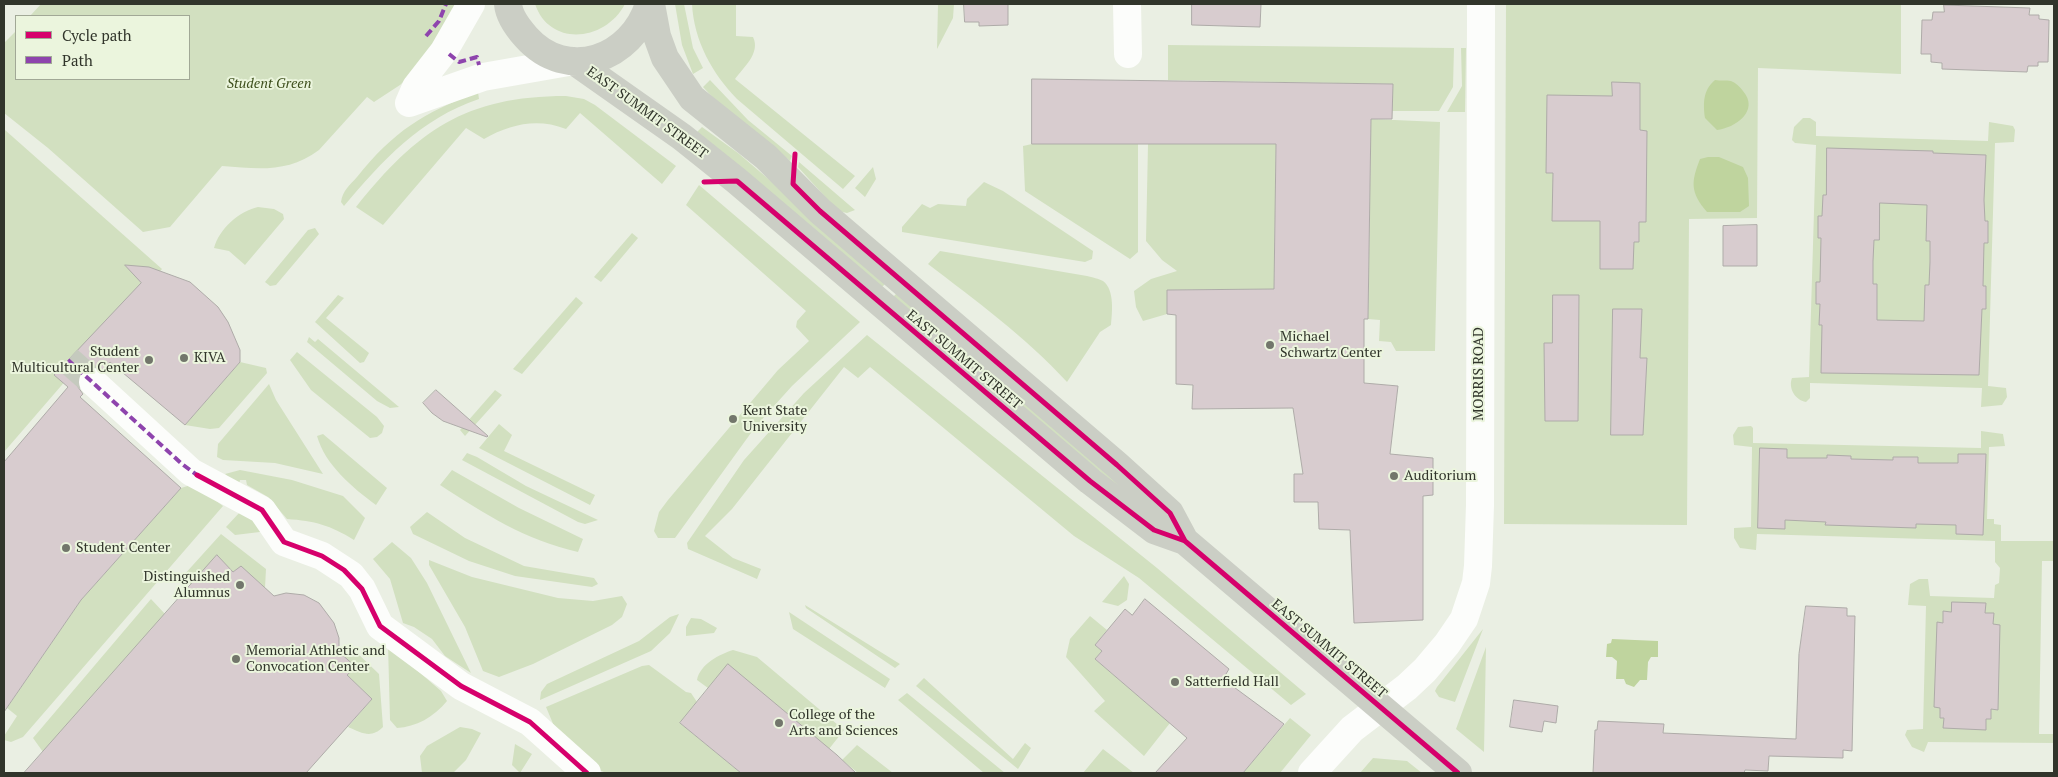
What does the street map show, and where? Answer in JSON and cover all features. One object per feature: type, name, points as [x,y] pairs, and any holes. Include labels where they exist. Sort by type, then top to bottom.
[{"type":"main road","points":[[508,4],[517,28],[532,45],[552,56],[574,60],[600,57],[624,45],[636,33],[645,18],[650,4]]},
{"type":"main road","name":"EAST SUMMIT STREET","points":[[650,4],[657,36],[665,58],[676,71],[683,86],[692,98],[766,157],[820,211],[1078,431],[1170,513],[1185,541]]},
{"type":"main road","name":"EAST SUMMIT STREET","points":[[668,4],[676,71]]},
{"type":"main road","name":"EAST SUMMIT STREET","points":[[574,60],[682,138],[737,181],[1090,481],[1154,530],[1185,541],[1458,773]]},
{"type":"street","points":[[471,4],[444,50],[416,87],[409,103],[483,77],[574,60]]},
{"type":"street","points":[[1127,4],[1128,54]]},
{"type":"street","name":"MORRIS ROAD","points":[[1312,773],[1342,738],[1407,687],[1447,644],[1464,619],[1476,584],[1480,505],[1481,4]]},
{"type":"street","points":[[93,382],[192,472],[262,510],[284,542],[322,556],[351,575],[362,589],[380,626],[462,686],[530,722],[587,773]]},
{"type":"green space","name":"Student Green","points":[[41,4],[465,4],[413,73],[400,85],[374,102],[367,97],[319,150],[296,163],[273,168],[222,166],[170,227],[143,232],[48,148],[4,113],[4,43],[15,32],[15,80],[190,80],[190,15],[31,15]]},
{"type":"green space","points":[[535,4],[625,4],[605,26],[592,32],[578,34],[565,33],[553,28],[542,18]]},
{"type":"green space","points":[[675,4],[684,4],[693,48],[703,68],[693,74],[682,45]]},
{"type":"green space","points":[[692,4],[736,4],[736,36],[753,37],[755,49],[750,60],[735,79],[855,176],[843,189],[737,99],[728,89],[706,56],[696,31]]},
{"type":"green space","points":[[938,4],[954,4],[953,18],[937,49]]},
{"type":"green space","points":[[1506,4],[1901,4],[1901,74],[1758,68],[1757,218],[1689,219],[1687,525],[1504,524]]},
{"type":"green space","points":[[1168,45],[1454,48],[1453,87],[1439,111],[1392,111],[1393,84],[1168,80]]},
{"type":"green space","points":[[1461,48],[1466,48],[1465,112],[1447,112],[1462,86]]},
{"type":"green space","points":[[710,80],[748,120],[792,156],[790,161],[717,102],[703,87]]},
{"type":"green space","points":[[478,92],[479,99],[458,107],[438,118],[404,143],[388,157],[344,206],[341,202],[347,188],[397,135],[425,116]]},
{"type":"green space","points":[[566,96],[584,99],[595,105],[676,166],[662,184],[580,113],[566,129],[545,124],[524,124],[514,126],[484,139],[466,128],[383,225],[356,207],[378,180],[400,158],[423,138],[446,123],[471,111],[499,103],[530,98]]},
{"type":"green space","points":[[1803,118],[1810,118],[1816,122],[1816,136],[1988,141],[1989,122],[2013,126],[2015,130],[2014,142],[1995,143],[1988,386],[2006,388],[2007,397],[2002,405],[1981,407],[1982,388],[1810,383],[1810,398],[1806,402],[1799,399],[1793,393],[1791,386],[1792,378],[1809,377],[1816,145],[1795,143],[1792,140],[1794,127]]},
{"type":"green space","points":[[1371,119],[1440,122],[1435,351],[1396,351],[1391,342],[1379,341],[1380,320],[1368,319]]},
{"type":"green space","points":[[702,127],[738,153],[888,281],[880,289],[695,134]]},
{"type":"green space","points":[[4,131],[162,269],[4,452]]},
{"type":"green space","points":[[1032,144],[1138,144],[1138,252],[1130,259],[1025,191],[1023,146]]},
{"type":"green space","points":[[1148,144],[1276,144],[1274,289],[1167,290],[1167,314],[1143,321],[1136,307],[1134,291],[1151,279],[1177,271],[1162,260],[1146,241]]},
{"type":"green space","points":[[799,162],[855,210],[847,213],[838,211],[798,167]]},
{"type":"green space","points":[[873,167],[876,179],[865,197],[855,188]]},
{"type":"green space","points":[[984,182],[1003,191],[1093,251],[1092,259],[1085,262],[902,232],[902,227],[922,204],[930,208],[938,204],[966,206],[967,199]]},
{"type":"green space","points":[[699,185],[860,322],[792,386],[756,426],[675,538],[658,538],[654,531],[659,512],[668,500],[778,370],[809,341],[796,327],[797,321],[806,311],[686,205]]},
{"type":"green space","points":[[258,207],[274,209],[283,214],[284,219],[245,265],[229,251],[214,248],[220,234],[231,222],[244,212]]},
{"type":"green space","points":[[315,228],[319,234],[276,285],[270,286],[265,282],[308,230]]},
{"type":"green space","points":[[632,233],[638,238],[601,282],[594,277]]},
{"type":"green space","points":[[940,251],[1101,280],[1107,285],[1111,296],[1111,325],[1100,332],[1067,382],[1017,334],[928,264]]},
{"type":"green space","points":[[899,291],[1165,525],[891,299]]},
{"type":"green space","points":[[338,295],[344,298],[326,318],[369,353],[364,362],[360,363],[315,322]]},
{"type":"green space","points":[[576,297],[583,303],[522,374],[513,369]]},
{"type":"green space","points":[[867,335],[1157,568],[1306,694],[1291,705],[1139,578],[1074,536],[870,367],[858,378],[844,367],[732,509],[705,536],[733,558],[761,569],[757,579],[688,549],[687,543],[744,460],[804,393]]},
{"type":"green space","points":[[309,337],[315,342],[318,339],[399,407],[390,408],[377,401],[307,342]]},
{"type":"green space","points":[[297,352],[377,417],[384,426],[382,433],[377,437],[370,438],[311,390],[290,360]]},
{"type":"green space","points":[[240,362],[266,368],[267,373],[219,428],[210,429],[185,425]]},
{"type":"green space","points":[[269,384],[276,400],[323,474],[275,463],[223,460],[217,457],[218,444]]},
{"type":"green space","points":[[495,390],[502,395],[465,436],[460,430]]},
{"type":"green space","points":[[499,424],[512,435],[504,451],[595,495],[590,505],[479,448]]},
{"type":"green space","points":[[1751,426],[1753,428],[1753,443],[1981,448],[1981,431],[2003,434],[2005,446],[1989,447],[1987,519],[1994,519],[1994,524],[2001,525],[2001,541],[2054,541],[2054,561],[2042,561],[2039,734],[2054,734],[2054,743],[1928,742],[1924,752],[1912,747],[1905,735],[1907,730],[1923,729],[1926,606],[1908,605],[1910,584],[1919,579],[1928,579],[1930,596],[1994,598],[1995,585],[1999,583],[2000,568],[1995,562],[1995,541],[1757,534],[1756,550],[1740,548],[1734,538],[1734,528],[1751,527],[1752,447],[1734,445],[1733,435],[1738,427]]},
{"type":"green space","points":[[323,434],[387,488],[376,505],[349,483],[326,457],[317,436]]},
{"type":"green space","points":[[467,453],[526,486],[598,520],[585,524],[578,522],[462,460]]},
{"type":"green space","points":[[240,470],[292,480],[343,496],[365,518],[354,540],[322,525],[287,519],[268,497],[247,485],[246,480],[240,480],[239,484],[231,481],[225,474]]},
{"type":"green space","points":[[452,470],[519,508],[583,539],[578,552],[540,541],[506,525],[440,485]]},
{"type":"green space","points":[[194,484],[223,506],[23,737],[11,742],[4,740],[4,736],[17,716],[7,708],[81,600],[181,488]]},
{"type":"green space","points":[[240,512],[268,531],[235,535],[226,527]]},
{"type":"green space","points":[[427,512],[465,538],[524,566],[594,578],[598,584],[592,587],[515,576],[469,561],[413,534],[410,527]]},
{"type":"green space","points":[[221,534],[266,569],[265,588],[241,567],[233,572],[217,556],[191,585],[183,576]]},
{"type":"green space","points":[[392,542],[411,558],[427,583],[471,673],[445,656],[432,639],[414,627],[403,623],[390,579],[373,559]]},
{"type":"green space","points":[[429,560],[472,577],[558,598],[593,601],[622,596],[627,604],[622,617],[612,625],[533,664],[499,677],[483,671],[465,627],[429,565]]},
{"type":"green space","points":[[1124,576],[1129,584],[1127,600],[1118,606],[1102,602]]},
{"type":"green space","points":[[151,599],[165,614],[43,752],[33,738]]},
{"type":"green space","points":[[805,605],[900,664],[895,668],[806,608]]},
{"type":"green space","points":[[789,612],[890,679],[885,688],[793,629]]},
{"type":"green space","points":[[679,614],[670,633],[651,651],[540,700],[541,692],[547,684],[639,641],[670,617]]},
{"type":"green space","points":[[1090,616],[1107,630],[1095,645],[1102,651],[1095,659],[1170,723],[1144,756],[1094,711],[1105,701],[1066,657],[1070,639]]},
{"type":"green space","points":[[691,618],[701,619],[717,628],[714,633],[686,636],[686,627]]},
{"type":"green space","points":[[1483,629],[1455,702],[1439,697],[1435,691],[1437,687]]},
{"type":"green space","points":[[388,645],[441,691],[447,701],[430,716],[411,726],[397,728],[390,720]]},
{"type":"green space","points":[[1486,647],[1484,752],[1456,729]]},
{"type":"green space","points":[[342,648],[353,649],[379,674],[383,727],[379,731],[366,734],[348,727],[372,699],[347,675],[356,667],[339,652]]},
{"type":"green space","points":[[733,650],[757,657],[844,730],[829,749],[728,665],[708,688],[697,680],[706,665],[722,654]]},
{"type":"green space","points":[[649,665],[686,692],[691,693],[697,702],[680,723],[741,773],[606,773],[597,769],[554,726],[546,707],[642,666]]},
{"type":"green space","points":[[924,678],[1013,759],[1025,743],[1031,748],[1018,769],[916,686]]},
{"type":"green space","points":[[907,693],[1005,773],[984,773],[898,700]]},
{"type":"green space","points":[[1290,718],[1311,735],[1280,773],[1243,773]]},
{"type":"green space","points":[[460,727],[481,733],[466,760],[453,773],[422,773],[420,756],[427,746]]},
{"type":"green space","points":[[515,744],[532,754],[520,773],[512,765]]},
{"type":"green space","points":[[857,745],[893,773],[858,773],[842,760]]},
{"type":"green space","points":[[1103,749],[1134,773],[1083,773]]},
{"type":"green space","points":[[1373,758],[1407,761],[1422,773],[1360,773]]},
{"type":"shaded area","points":[[1715,80],[1731,81],[1736,84],[1748,98],[1749,105],[1747,112],[1738,122],[1724,129],[1717,130],[1705,118],[1704,107],[1706,92]]},
{"type":"shaded area","points":[[1719,157],[1743,167],[1748,178],[1749,206],[1740,212],[1707,212],[1701,205],[1695,193],[1695,174],[1700,159]]},
{"type":"shaded area","points":[[1612,639],[1658,641],[1658,657],[1651,657],[1648,662],[1647,680],[1640,680],[1634,687],[1626,684],[1624,679],[1616,679],[1617,661],[1612,657],[1606,657],[1607,644],[1611,643]]},
{"type":"building","points":[[964,4],[1008,4],[1008,25],[979,26],[979,22],[965,22]]},
{"type":"building","points":[[1192,4],[1261,4],[1260,27],[1192,25]]},
{"type":"building","points":[[1944,5],[2030,8],[2029,15],[2039,15],[2039,19],[2049,20],[2048,62],[2038,62],[2038,66],[2028,66],[2027,72],[1942,69],[1942,63],[1931,62],[1931,54],[1921,54],[1922,20],[1932,20],[1933,12],[1944,12]]},
{"type":"building","name":"Michael Schwartz Center","points":[[1032,79],[1393,84],[1392,119],[1371,119],[1368,319],[1364,319],[1364,383],[1398,386],[1390,454],[1433,458],[1433,495],[1423,496],[1423,620],[1354,623],[1350,530],[1319,529],[1318,502],[1294,502],[1294,474],[1303,474],[1293,408],[1192,409],[1193,385],[1176,384],[1176,315],[1167,314],[1167,290],[1274,289],[1276,144],[1032,144]]},
{"type":"building","points":[[1612,82],[1640,83],[1640,130],[1647,131],[1646,222],[1639,222],[1639,242],[1634,242],[1633,269],[1600,269],[1600,221],[1552,221],[1553,173],[1546,173],[1547,95],[1612,96]]},
{"type":"building","points":[[1827,148],[1933,151],[1933,153],[1986,155],[1984,200],[1985,221],[1988,221],[1988,243],[1984,243],[1983,286],[1986,286],[1986,309],[1982,309],[1979,375],[1821,373],[1822,325],[1819,325],[1820,304],[1816,304],[1816,282],[1820,282],[1821,238],[1818,238],[1818,216],[1822,216],[1823,195],[1826,195]],"holes":[[[1880,203],[1927,205],[1926,241],[1930,241],[1930,262],[1929,285],[1925,285],[1924,321],[1877,320],[1877,284],[1873,284],[1873,261],[1874,240],[1879,240]]]},
{"type":"building","points":[[1757,225],[1757,266],[1723,266],[1723,226]]},
{"type":"building","name":"Student Center","points":[[125,265],[149,267],[190,282],[218,307],[228,322],[240,350],[240,362],[185,425],[110,362],[103,370],[89,367],[81,372],[78,379],[78,387],[83,394],[80,397],[181,488],[81,600],[4,712],[4,462],[68,387],[54,375],[141,283]]},
{"type":"building","points":[[1553,295],[1579,295],[1578,421],[1545,421],[1544,343],[1552,343]]},
{"type":"building","points":[[1613,309],[1642,309],[1640,358],[1647,358],[1643,435],[1611,435]]},
{"type":"building","points":[[436,390],[488,436],[443,421],[432,413],[423,403]]},
{"type":"building","points":[[1760,448],[1787,449],[1787,458],[1827,458],[1827,455],[1851,456],[1851,459],[1893,460],[1893,457],[1918,457],[1918,463],[1958,463],[1958,454],[1986,454],[1983,535],[1956,534],[1956,525],[1916,524],[1916,528],[1825,525],[1826,522],[1785,520],[1785,529],[1758,528]]},
{"type":"building","name":"Memorial Athletic and Convocation Center","points":[[217,555],[233,572],[241,566],[274,596],[286,593],[304,595],[319,603],[334,623],[339,638],[339,652],[356,667],[347,675],[372,699],[306,773],[24,773]]},
{"type":"building","name":"Satterfield Hall","points":[[1145,599],[1229,669],[1223,679],[1284,724],[1243,773],[1155,773],[1187,738],[1095,659],[1102,651],[1095,645],[1125,609],[1132,615]]},
{"type":"building","points":[[1952,602],[1986,603],[1985,613],[1994,613],[1993,624],[2000,625],[1998,710],[1991,709],[1991,719],[1986,719],[1986,730],[1943,728],[1944,718],[1940,718],[1940,708],[1934,707],[1937,622],[1943,623],[1943,611],[1951,612]]},
{"type":"building","points":[[1806,606],[1847,608],[1847,616],[1855,616],[1852,751],[1843,750],[1843,758],[1769,756],[1768,771],[1745,770],[1744,773],[1593,773],[1595,730],[1597,730],[1598,721],[1664,724],[1663,733],[1796,739],[1799,654]]},
{"type":"building","points":[[728,664],[856,773],[741,773],[680,723]]},
{"type":"building","points":[[1514,700],[1558,706],[1556,723],[1544,721],[1542,732],[1510,727]]},
{"type":"tunnel","points":[[68,360],[93,382]]},
{"type":"marked path","points":[[426,36],[439,21],[446,4]]},
{"type":"marked path","points":[[449,54],[459,62],[477,57],[479,65]]},
{"type":"marked path","points":[[68,360],[182,464],[201,478]]},
{"type":"cycle path","points":[[795,154],[793,184],[820,211],[1117,465],[1170,513],[1185,541],[1458,773]]},
{"type":"cycle path","points":[[704,182],[737,181],[1090,481],[1154,530],[1185,541]]},
{"type":"cycle path","points":[[197,475],[262,510],[284,542],[322,556],[344,570],[362,589],[380,626],[461,686],[530,722],[587,773]]},
{"type":"place","name":"Michael Schwartz Center","points":[[1270,345]]},
{"type":"place","name":"KIVA","points":[[184,358]]},
{"type":"place","name":"Student Multicultural Center","points":[[149,360]]},
{"type":"place","name":"Kent State University","points":[[733,419]]},
{"type":"place","name":"Auditorium","points":[[1394,476]]},
{"type":"place","name":"Student Center","points":[[66,548]]},
{"type":"place","name":"Distinguished Alumnus","points":[[240,585]]},
{"type":"place","name":"Memorial Athletic and Convocation Center","points":[[236,659]]},
{"type":"place","name":"Satterfield Hall","points":[[1175,682]]},
{"type":"place","name":"College of the Arts and Sciences","points":[[779,723]]}]
